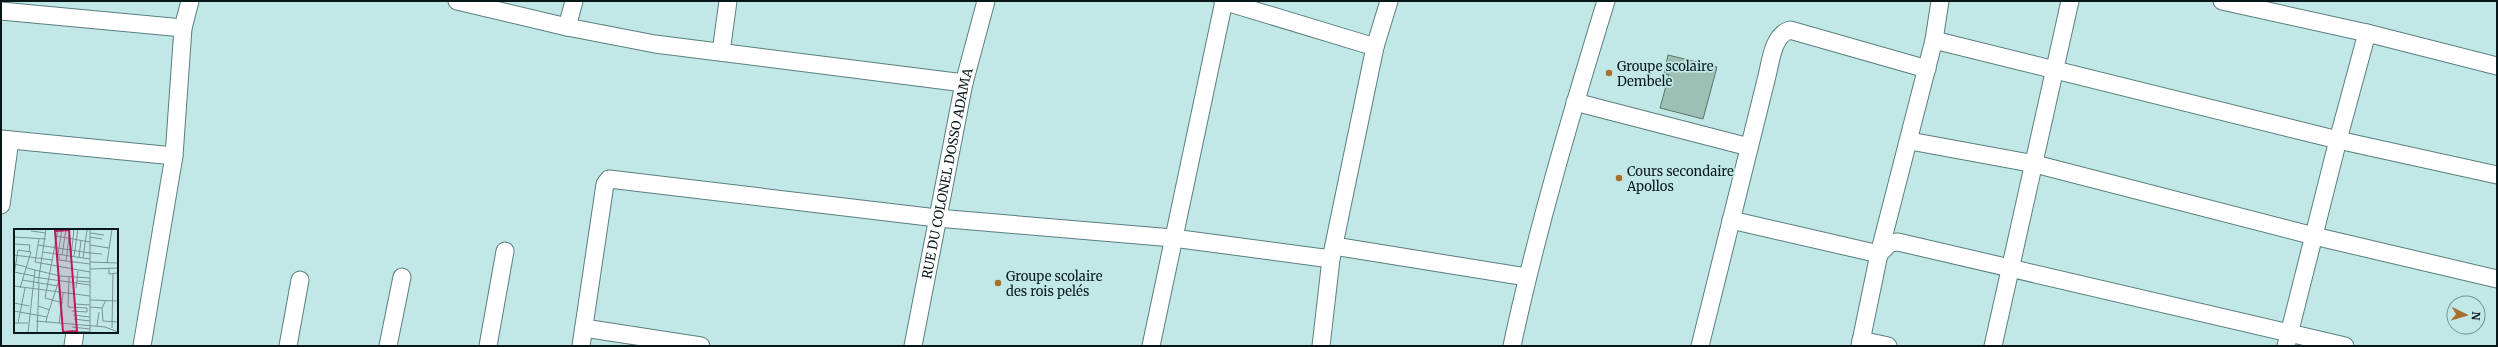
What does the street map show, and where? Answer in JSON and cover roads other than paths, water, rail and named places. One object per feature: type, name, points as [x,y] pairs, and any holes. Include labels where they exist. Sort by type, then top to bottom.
[{"type":"street","points":[[142,346],[174,156],[183,28],[190,1]]},
{"type":"street","points":[[457,1],[566,27],[655,44],[964,82]]},
{"type":"street","points":[[566,27],[574,1]]},
{"type":"street","points":[[722,52],[728,1]]},
{"type":"street","name":"RUE DU COLONEL DOSSO ADAMA","points":[[913,346],[964,82],[986,1]]},
{"type":"street","points":[[1151,346],[1224,1],[1375,47]]},
{"type":"street","points":[[1321,346],[1332,253],[1375,47],[1389,1]]},
{"type":"street","points":[[1512,346],[1527,277],[1575,102],[1606,1]]},
{"type":"street","points":[[1888,346],[1860,343],[1879,254],[1910,141],[1934,40],[1940,1]]},
{"type":"street","points":[[1993,346],[2056,70],[2070,1]]},
{"type":"street","points":[[2222,1],[2367,33],[2497,66]]},
{"type":"street","points":[[1,11],[183,28]]},
{"type":"street","points":[[1700,346],[1749,147],[1777,40],[1782,32],[1790,30],[1927,69]]},
{"type":"street","points":[[2288,339],[2338,140],[2367,33]]},
{"type":"street","points":[[1934,40],[2338,140],[2497,175]]},
{"type":"street","points":[[1575,102],[1749,147]]},
{"type":"street","points":[[1,205],[6,140],[174,156]]},
{"type":"street","points":[[1910,141],[2035,164],[2314,236],[2497,279]]},
{"type":"street","points":[[581,346],[604,184],[609,180],[937,218],[1332,253],[1527,277]]},
{"type":"street","points":[[1731,220],[1879,254]]},
{"type":"street","points":[[1879,254],[1890,244],[1898,242],[2011,267],[2288,339],[2345,346]]},
{"type":"street","points":[[488,346],[505,251]]},
{"type":"street","points":[[388,346],[402,277]]},
{"type":"street","points":[[288,346],[300,280]]},
{"type":"street","points":[[584,328],[672,344],[701,346]]},
{"type":"street","points":[[73,346],[75,333]]},
{"type":"place","name":"Groupe scolaire Dembele","points":[[1609,73]]},
{"type":"place","name":"Cours secondaire Apollos","points":[[1619,178]]},
{"type":"place","name":"Groupe scolaire des rois pelés","points":[[998,283]]}]
